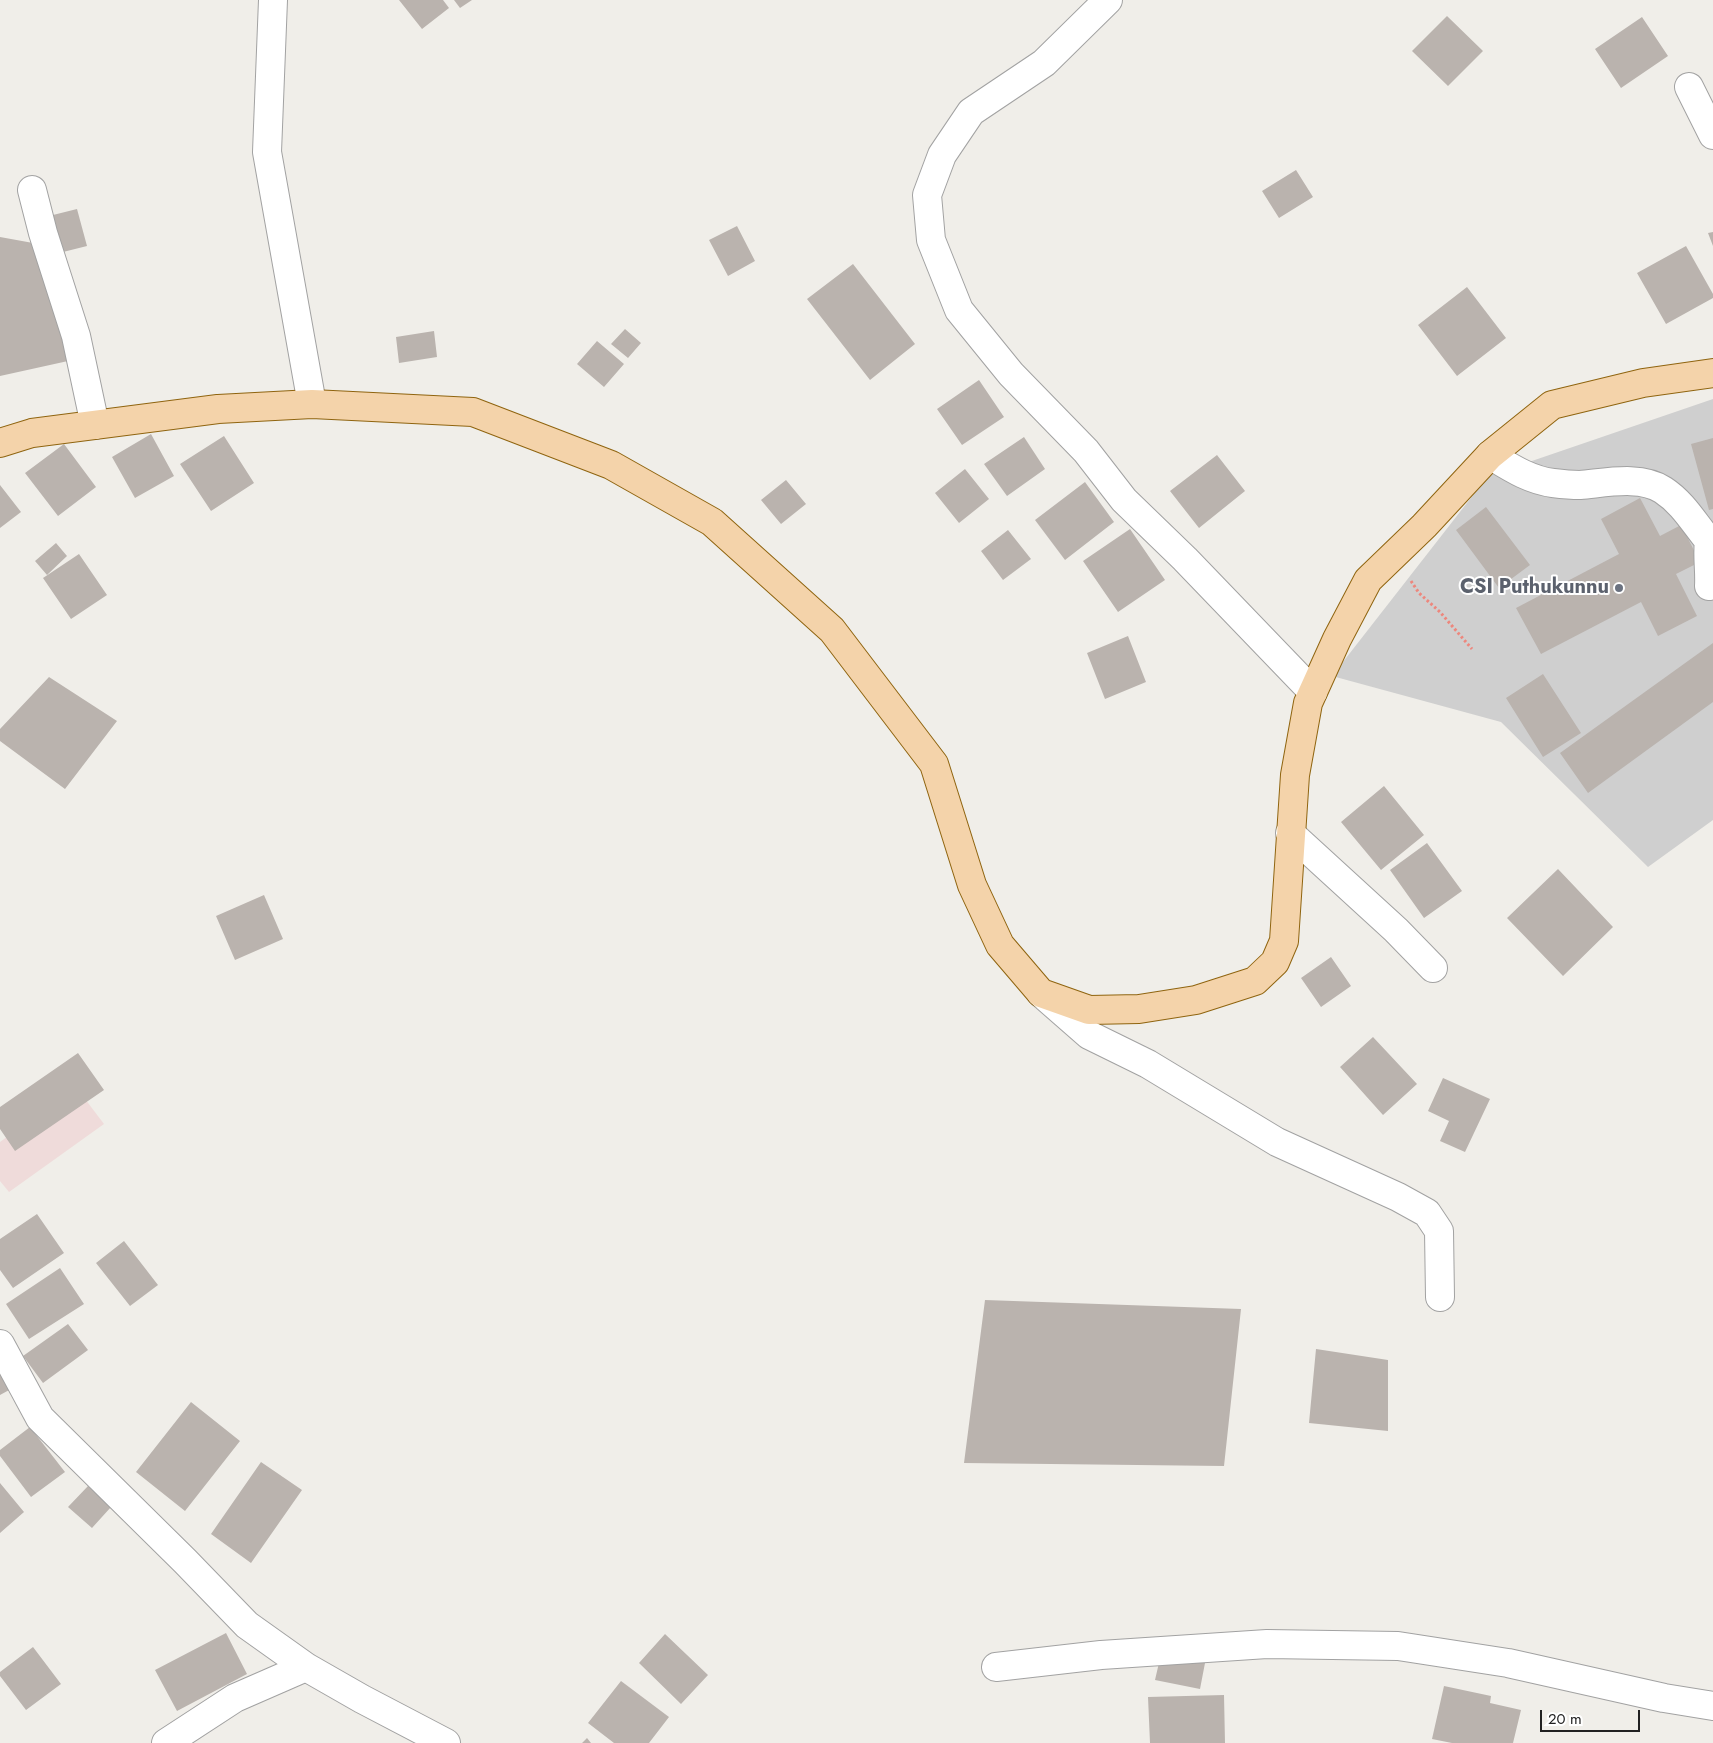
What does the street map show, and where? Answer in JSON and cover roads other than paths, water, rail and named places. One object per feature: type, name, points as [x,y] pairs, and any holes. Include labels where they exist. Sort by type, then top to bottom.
[{"type":"main road","points":[[0,443],[32,433],[218,408],[312,404],[473,412],[611,465],[712,522],[832,630],[934,764],[972,885],[1000,945],[1041,993],[1089,1010],[1139,1010],[1196,1000],[1255,981],[1275,962],[1284,940],[1295,775],[1308,703],[1337,638],[1368,580],[1424,526],[1490,455],[1552,405],[1643,383],[1713,373]]},
{"type":"street","points":[[273,0],[266,152],[312,404]]},
{"type":"street","points":[[1108,0],[1044,63],[971,112],[942,155],[927,195],[931,240],[959,310],[1011,374],[1086,451],[1124,500],[1313,692]]},
{"type":"street","points":[[1690,87],[1713,135]]},
{"type":"street","points":[[32,190],[42,232],[76,336],[95,425]]},
{"type":"street","points":[[1490,455],[1526,476],[1551,482],[1577,485],[1636,480],[1662,488],[1686,510],[1696,526],[1709,541],[1707,555],[1710,570],[1709,586]]},
{"type":"street","points":[[1290,833],[1396,930],[1433,968]]},
{"type":"street","points":[[1041,993],[1089,1035],[1148,1064],[1277,1142],[1398,1196],[1427,1213],[1438,1231],[1440,1297]]},
{"type":"street","points":[[0,1344],[40,1418],[247,1625],[306,1666],[362,1699],[446,1743]]},
{"type":"street","points":[[996,1667],[1102,1654],[1266,1644],[1398,1646],[1508,1664],[1664,1698],[1713,1706]]},
{"type":"street","points":[[166,1743],[235,1698],[306,1666]]},
{"type":"place","name":"CSI Puthukunnu","points":[[1619,588]]}]
